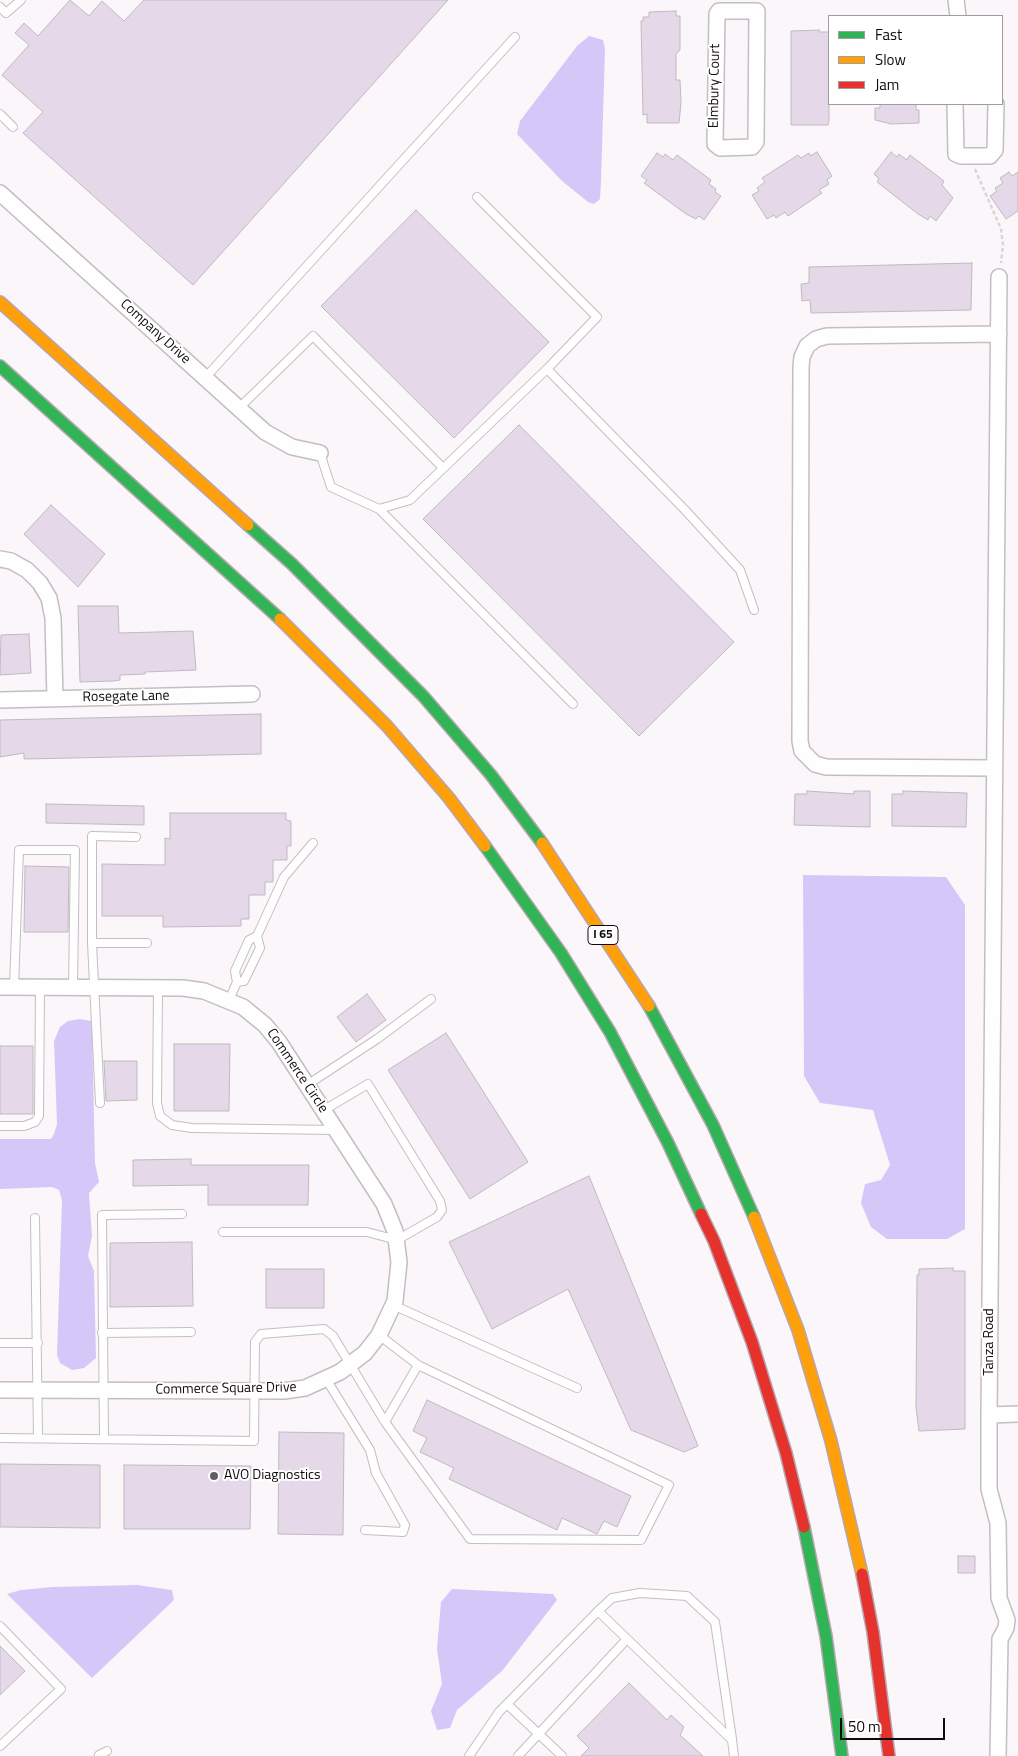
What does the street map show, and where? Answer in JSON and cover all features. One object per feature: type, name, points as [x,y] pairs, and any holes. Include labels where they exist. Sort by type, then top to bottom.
[{"type":"highway","name":"I 65","points":[[0,302],[292,564],[424,697],[491,775],[554,859],[652,1011],[713,1124],[756,1224],[798,1330],[831,1442],[856,1542],[873,1632],[889,1756]]},
{"type":"highway","points":[[0,366],[263,602],[387,726],[449,798],[513,883],[562,953],[610,1032],[668,1143],[714,1241],[755,1351],[786,1453],[810,1550],[826,1636],[842,1756]]},
{"type":"street","points":[[956,0],[958,15]]},
{"type":"street","name":"Elmbury Court","points":[[760,6],[755,144],[752,148],[720,148],[715,142],[716,14],[719,11],[760,6]]},
{"type":"street","points":[[955,105],[955,152],[961,156],[990,156],[995,152],[996,105]]},
{"type":"street","name":"Company Drive","points":[[0,193],[274,438],[299,449],[320,453]]},
{"type":"street","name":"Tanza Road","points":[[998,1756],[1000,1639],[1013,1620],[999,1598],[998,1523],[989,1489],[993,768],[999,277]]},
{"type":"street","points":[[993,768],[826,767],[815,764],[802,751],[800,741],[801,367],[802,357],[808,346],[816,339],[826,336],[999,334]]},
{"type":"street","points":[[0,559],[11,561],[30,572],[40,583],[49,598],[53,618],[55,699]]},
{"type":"street","name":"Rosegate Lane","points":[[0,700],[252,694]]},
{"type":"street","name":"Commerce Circle","points":[[7,987],[158,988],[204,991],[229,1000],[253,1015],[272,1032],[384,1204],[398,1247]]},
{"type":"street","name":"Commerce Square Drive","points":[[0,1390],[294,1390],[326,1380],[351,1365],[378,1335],[393,1305],[399,1279],[398,1247]]},
{"type":"street","points":[[989,1414],[1018,1414]]},
{"type":"lane","points":[[0,19],[3,10],[21,0]]},
{"type":"lane","points":[[205,378],[515,36]]},
{"type":"lane","points":[[0,114],[13,127]]},
{"type":"lane","points":[[378,510],[410,500],[547,369],[597,318],[477,197]]},
{"type":"lane","points":[[239,408],[312,336],[443,468]]},
{"type":"lane","points":[[547,369],[685,510],[740,570],[754,610]]},
{"type":"lane","points":[[320,453],[331,487],[378,510],[574,704]]},
{"type":"lane","points":[[100,1103],[92,943],[92,836],[136,837]]},
{"type":"lane","points":[[237,982],[244,981],[260,948],[257,936],[284,877],[312,843]]},
{"type":"lane","points":[[7,987],[18,850],[75,850],[73,987]]},
{"type":"lane","points":[[229,1000],[237,982],[235,971],[249,940],[257,936]]},
{"type":"lane","points":[[92,943],[147,943]]},
{"type":"lane","points":[[0,1126],[24,1126],[35,1122],[39,1116],[40,987]]},
{"type":"lane","points":[[158,988],[157,1103],[160,1116],[172,1126],[192,1128],[336,1130]]},
{"type":"lane","points":[[308,1085],[377,1039],[431,999]]},
{"type":"lane","points":[[223,1232],[367,1232],[398,1247],[437,1217],[442,1210],[440,1201],[368,1084],[324,1110]]},
{"type":"lane","points":[[104,1439],[102,1215],[182,1214]]},
{"type":"lane","points":[[35,1218],[39,1390],[38,1438]]},
{"type":"lane","points":[[393,1305],[577,1388]]},
{"type":"lane","points":[[0,1438],[254,1441],[255,1342],[261,1334],[324,1329],[333,1336],[385,1422],[470,1540],[642,1540],[670,1485],[418,1365],[378,1335]]},
{"type":"lane","points":[[102,1333],[191,1332]]},
{"type":"lane","points":[[0,1343],[38,1343]]},
{"type":"lane","points":[[385,1422],[418,1365]]},
{"type":"lane","points":[[326,1380],[370,1450],[376,1473],[405,1525],[403,1532],[366,1530]]},
{"type":"lane","points":[[468,1756],[507,1704],[598,1611],[612,1598],[640,1593],[687,1596],[715,1622],[734,1756]]},
{"type":"lane","points":[[598,1611],[732,1740]]},
{"type":"lane","points":[[0,1626],[61,1688],[0,1746]]},
{"type":"lane","points":[[518,1756],[627,1639]]},
{"type":"lane","points":[[507,1704],[562,1756]]},
{"type":"path","points":[[969,156],[1001,228],[1003,245],[999,277]]},
{"type":"shaded area","points":[[589,36],[603,40],[605,49],[600,199],[594,204],[588,202],[562,181],[517,134],[520,121],[577,46]]},
{"type":"shaded area","points":[[803,875],[946,877],[965,905],[965,1229],[947,1239],[887,1239],[871,1227],[861,1203],[865,1184],[881,1180],[890,1165],[873,1110],[820,1103],[804,1076]]},
{"type":"shaded area","points":[[80,1019],[91,1021],[92,1028],[95,1163],[99,1182],[89,1193],[92,1236],[88,1256],[94,1271],[96,1358],[84,1368],[72,1370],[60,1363],[57,1355],[62,1200],[59,1190],[52,1187],[0,1189],[0,1139],[51,1139],[57,1124],[54,1041],[60,1027],[68,1021]]},
{"type":"shaded area","points":[[137,1585],[172,1590],[174,1600],[92,1678],[7,1594],[21,1590],[52,1587]]},
{"type":"shaded area","points":[[452,1589],[553,1594],[557,1600],[502,1671],[457,1710],[450,1728],[437,1730],[431,1711],[442,1684],[437,1649],[441,1602]]},
{"type":"building","points":[[70,0],[89,16],[102,1],[124,21],[144,0],[448,0],[193,285],[23,133],[43,112],[2,75],[29,45],[15,33],[24,23],[38,36]]},
{"type":"building","points":[[676,11],[676,16],[680,16],[680,50],[676,54],[676,80],[680,80],[681,103],[679,123],[647,123],[647,114],[643,115],[641,21],[643,21],[643,17],[649,17],[649,12]]},
{"type":"building","points":[[819,30],[819,32],[828,32],[828,125],[791,125],[791,31]]},
{"type":"building","points":[[880,105],[916,105],[916,110],[919,110],[919,123],[891,124],[875,120],[875,108],[880,108]]},
{"type":"building","points":[[817,152],[832,176],[827,180],[829,184],[819,190],[822,193],[788,216],[785,212],[776,218],[774,215],[767,219],[752,195],[759,191],[757,188],[765,182],[762,178],[798,155],[801,158],[809,153],[810,156]]},
{"type":"building","points":[[891,152],[897,157],[899,154],[907,160],[910,155],[944,181],[942,185],[953,198],[936,221],[930,216],[928,220],[918,214],[877,182],[879,179],[874,174]]},
{"type":"building","points":[[657,153],[663,157],[665,154],[673,160],[677,155],[711,180],[709,184],[721,196],[704,220],[699,216],[696,219],[686,214],[644,183],[647,180],[641,176]]},
{"type":"building","points":[[1009,172],[1012,176],[1018,172],[1018,211],[1006,219],[990,196],[997,191],[995,188],[1003,183],[1000,178]]},
{"type":"building","points":[[416,210],[549,342],[454,438],[321,306]]},
{"type":"building","points":[[972,263],[971,310],[811,313],[810,300],[802,301],[801,284],[809,283],[809,267]]},
{"type":"building","points":[[519,425],[734,642],[639,736],[423,519]]},
{"type":"building","points":[[51,505],[105,554],[78,587],[24,534]]},
{"type":"building","points":[[78,606],[118,606],[119,633],[193,631],[196,670],[145,672],[145,674],[120,675],[120,680],[80,682]]},
{"type":"building","points":[[29,634],[31,673],[0,675],[1,635]]},
{"type":"building","points":[[261,714],[261,754],[24,759],[24,753],[0,757],[0,720]]},
{"type":"building","points":[[807,791],[854,794],[854,791],[870,791],[870,827],[794,825],[795,794],[807,794]]},
{"type":"building","points":[[903,791],[967,793],[966,827],[892,826],[892,794],[903,794]]},
{"type":"building","points":[[46,804],[144,806],[144,825],[46,823]]},
{"type":"building","points":[[170,813],[286,813],[286,820],[291,821],[291,846],[287,846],[287,860],[273,860],[273,882],[265,882],[265,895],[249,895],[249,919],[241,919],[241,926],[163,927],[163,916],[102,916],[102,864],[165,865],[165,838],[170,839]]},
{"type":"building","points":[[25,866],[69,867],[68,932],[24,932]]},
{"type":"building","points":[[367,994],[386,1020],[356,1042],[337,1017]]},
{"type":"building","points":[[446,1033],[528,1162],[470,1199],[388,1070]]},
{"type":"building","points":[[174,1044],[230,1044],[229,1111],[174,1111]]},
{"type":"building","points":[[0,1046],[33,1046],[33,1114],[0,1114]]},
{"type":"building","points":[[104,1061],[137,1061],[137,1100],[106,1101]]},
{"type":"building","points":[[191,1159],[191,1165],[309,1165],[308,1205],[208,1205],[208,1185],[133,1186],[133,1160]]},
{"type":"building","points":[[589,1176],[698,1446],[684,1452],[631,1430],[568,1289],[492,1329],[449,1242]]},
{"type":"building","points":[[192,1242],[193,1306],[110,1307],[110,1243]]},
{"type":"building","points":[[953,1268],[953,1271],[965,1271],[965,1429],[919,1431],[916,1407],[917,1275],[919,1275],[919,1269]]},
{"type":"building","points":[[266,1269],[324,1269],[324,1308],[266,1308]]},
{"type":"building","points":[[427,1400],[631,1496],[617,1527],[604,1521],[597,1534],[562,1518],[557,1530],[449,1479],[454,1468],[420,1452],[427,1438],[413,1431]]},
{"type":"building","points":[[279,1432],[344,1433],[343,1535],[278,1534]]},
{"type":"building","points":[[0,1464],[100,1465],[100,1528],[0,1527]]},
{"type":"building","points":[[124,1465],[251,1466],[250,1529],[124,1529]]},
{"type":"building","points":[[958,1556],[975,1556],[975,1573],[958,1573]]},
{"type":"building","points":[[0,1646],[25,1671],[0,1695]]},
{"type":"building","points":[[629,1683],[667,1720],[671,1715],[684,1727],[680,1735],[703,1756],[581,1756],[589,1748],[577,1736]]},
{"type":"traffic: fast","points":[[0,366],[280,619]]},
{"type":"traffic: fast","points":[[248,525],[292,564],[424,697],[491,775],[542,843]]},
{"type":"traffic: fast","points":[[485,846],[561,953],[610,1032],[668,1143],[701,1214]]},
{"type":"traffic: fast","points":[[649,1006],[713,1125],[754,1217]]},
{"type":"traffic: fast","points":[[804,1527],[826,1636],[842,1756]]},
{"type":"traffic: slow","points":[[0,302],[248,525]]},
{"type":"traffic: slow","points":[[280,619],[387,726],[449,798],[485,846]]},
{"type":"traffic: slow","points":[[542,843],[649,1006]]},
{"type":"traffic: slow","points":[[754,1217],[798,1330],[831,1441],[862,1574]]},
{"type":"traffic: jam","points":[[701,1214],[714,1241],[752,1342],[786,1453],[804,1527]]},
{"type":"traffic: jam","points":[[862,1574],[873,1632],[889,1756]]},
{"type":"place","name":"AVO Diagnostics","points":[[214,1476]]}]
